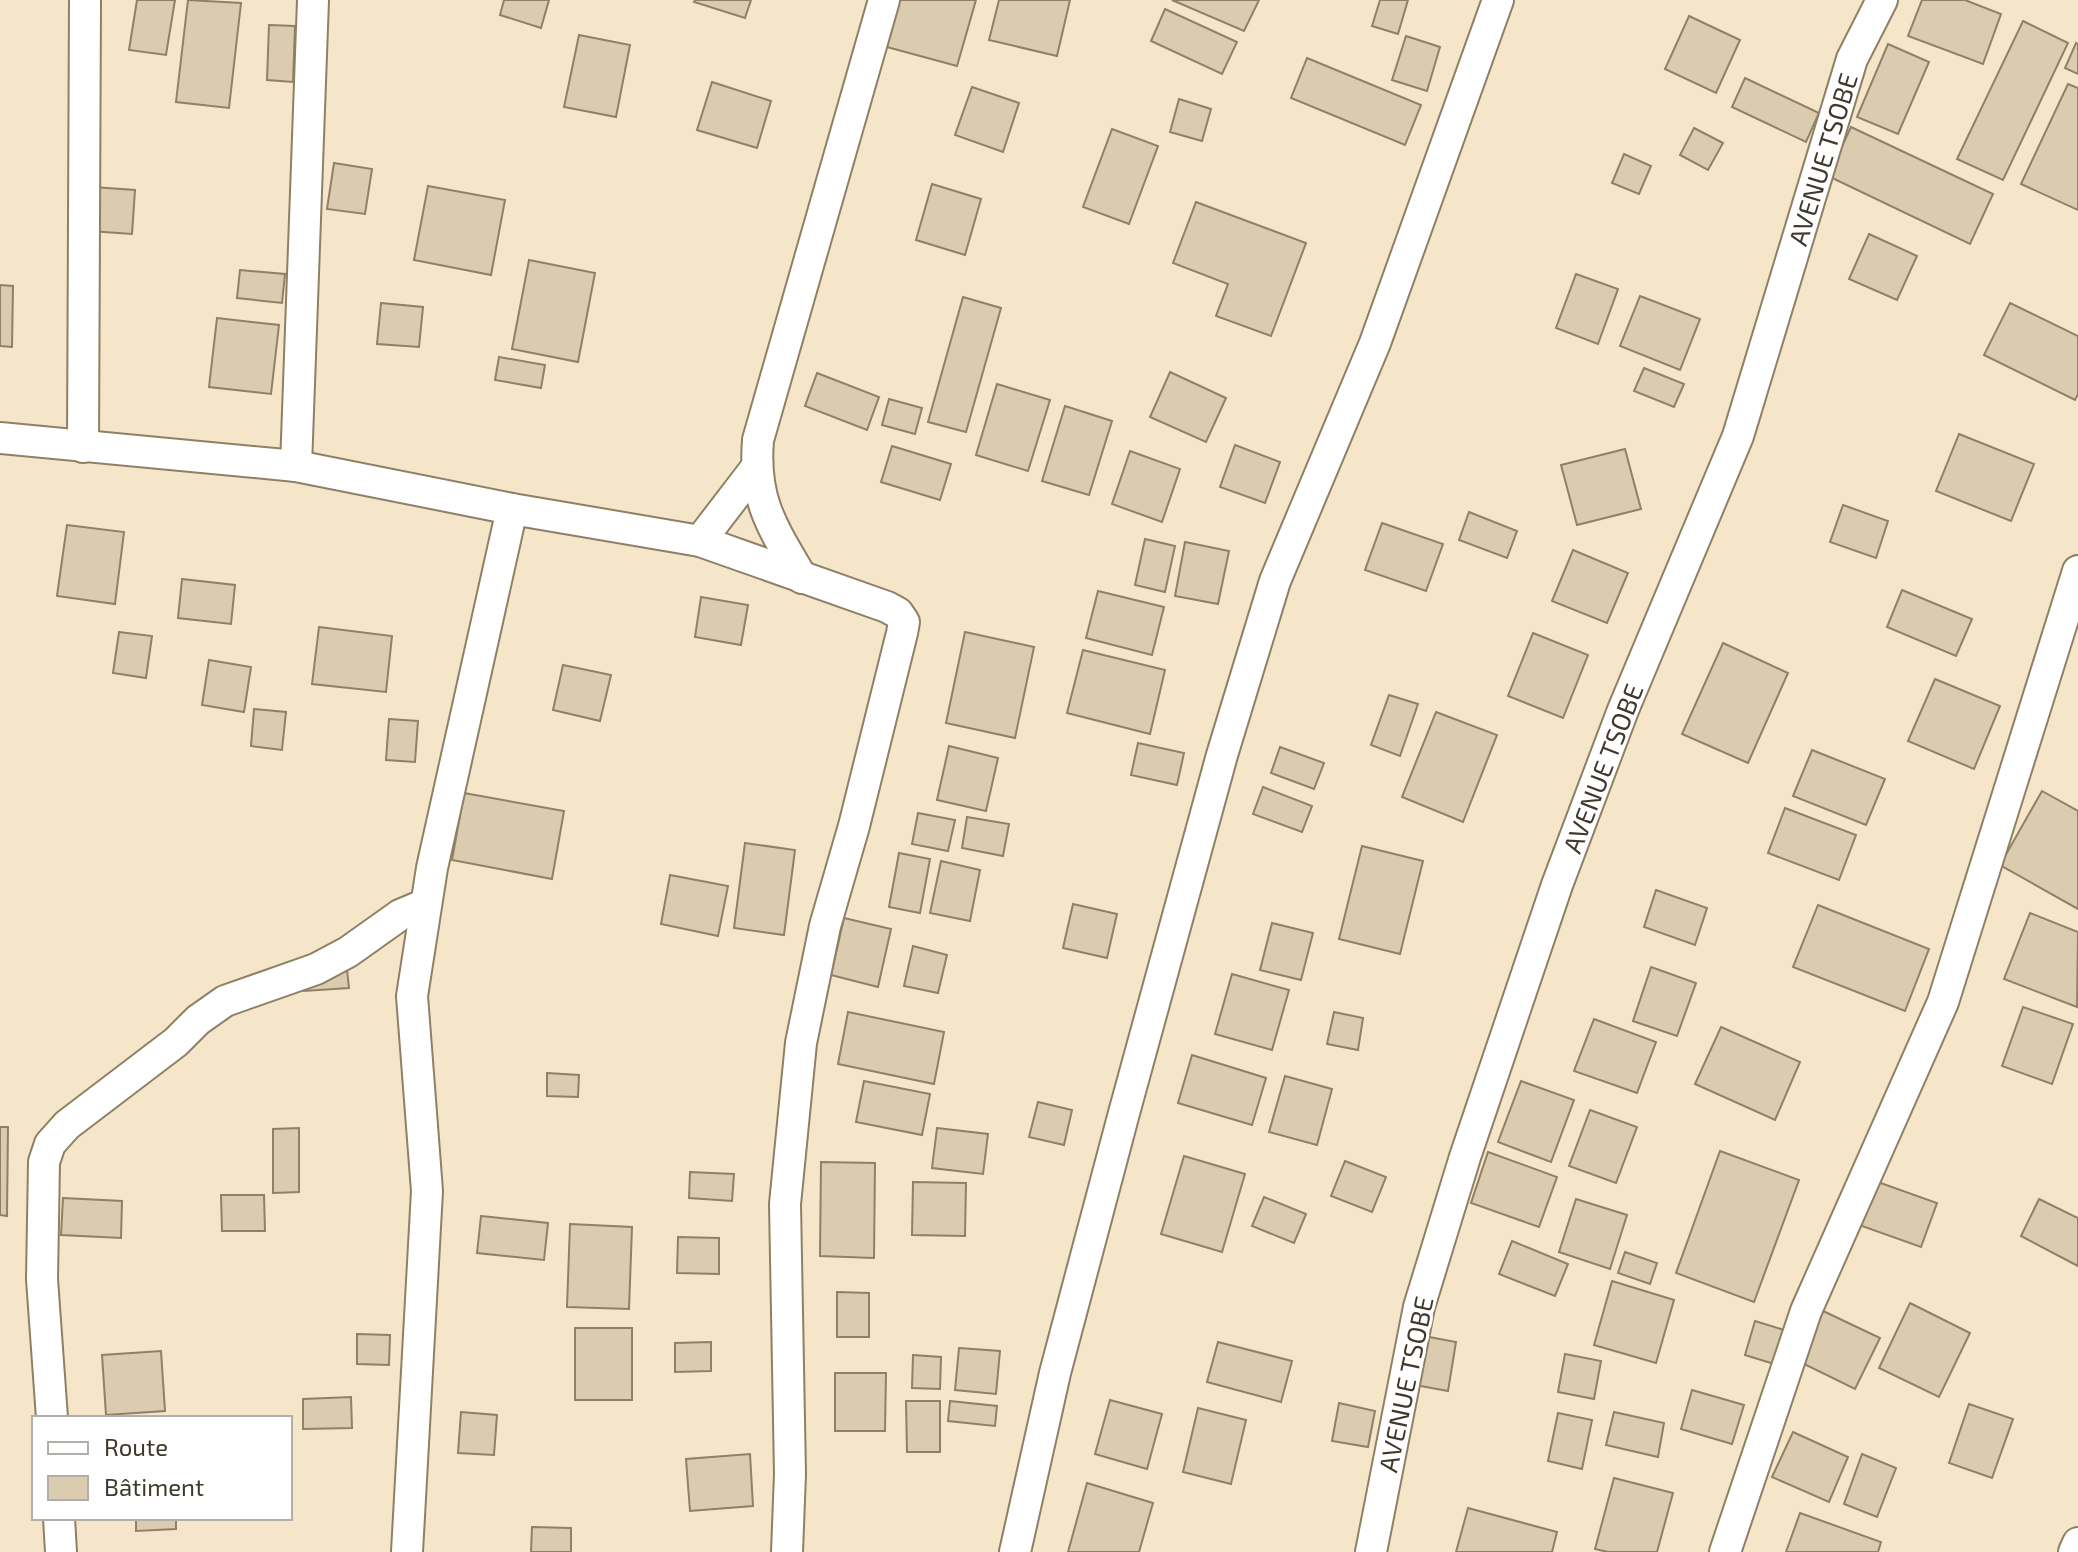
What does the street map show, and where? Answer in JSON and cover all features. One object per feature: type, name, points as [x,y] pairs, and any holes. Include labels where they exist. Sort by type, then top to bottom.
[{"type":"street","points":[[83,447],[85,0]]},
{"type":"street","points":[[296,466],[313,0]]},
{"type":"street","points":[[802,578],[766,516],[756,468],[758,440],[884,0]]},
{"type":"street","points":[[1015,1552],[1055,1373],[1124,1113],[1222,755],[1275,581],[1375,343],[1498,0]]},
{"type":"street","name":"AVENUE TSOBE","points":[[1371,1552],[1419,1307],[1470,1142],[1557,885],[1617,724],[1738,436],[1852,59],[1882,0]]},
{"type":"street","points":[[0,438],[296,466],[512,509],[700,541],[898,613],[904,622],[854,826],[825,926],[801,1043],[785,1204],[790,1474],[787,1552]]},
{"type":"street","points":[[700,541],[756,468]]},
{"type":"street","points":[[407,1552],[427,1191],[412,996],[432,868],[512,509]]},
{"type":"street","points":[[1725,1552],[1806,1311],[1943,1002],[2078,571]]},
{"type":"street","points":[[52,1416],[42,1279],[44,1162],[50,1144],[67,1125],[225,1001],[316,969],[348,952],[400,915],[426,904]]},
{"type":"street","points":[[59,1520],[61,1552]]},
{"type":"street","points":[[2074,1552],[2078,1543]]},
{"type":"building","points":[[137,0],[175,0],[166,55],[129,50]]},
{"type":"building","points":[[188,0],[241,3],[229,108],[176,102]]},
{"type":"building","points":[[504,0],[549,0],[541,28],[500,15]]},
{"type":"building","points":[[695,0],[751,0],[745,18]]},
{"type":"building","points":[[900,0],[976,0],[957,66],[887,47]]},
{"type":"building","points":[[999,0],[1070,0],[1057,56],[989,40]]},
{"type":"building","points":[[1172,0],[1259,0],[1244,31]]},
{"type":"building","points":[[1380,0],[1408,0],[1398,34],[1372,26]]},
{"type":"building","points":[[1922,0],[1965,0],[2001,14],[1983,64],[1908,36]]},
{"type":"building","points":[[1165,9],[1237,42],[1222,74],[1151,41]]},
{"type":"building","points":[[1689,16],[1740,40],[1716,93],[1665,69]]},
{"type":"building","points":[[2023,21],[2068,43],[2003,180],[1957,159]]},
{"type":"building","points":[[269,25],[295,26],[293,82],[267,80]]},
{"type":"building","points":[[579,35],[630,45],[616,117],[564,107]]},
{"type":"building","points":[[1406,36],[1440,47],[1427,91],[1392,80]]},
{"type":"building","points":[[1888,44],[1929,62],[1898,134],[1857,117]]},
{"type":"building","points":[[2078,44],[2078,74],[2065,68]]},
{"type":"building","points":[[1307,58],[1421,105],[1405,145],[1291,98]]},
{"type":"building","points":[[1745,78],[1819,113],[1806,142],[1732,107]]},
{"type":"building","points":[[712,82],[771,101],[757,148],[697,130]]},
{"type":"building","points":[[2068,84],[2078,88],[2078,210],[2021,184]]},
{"type":"building","points":[[972,87],[1019,103],[1003,152],[955,135]]},
{"type":"building","points":[[1179,99],[1211,109],[1202,141],[1170,132]]},
{"type":"building","points":[[1851,127],[1993,194],[1970,244],[1828,176]]},
{"type":"building","points":[[1694,128],[1723,143],[1708,170],[1680,155]]},
{"type":"building","points":[[1112,129],[1158,146],[1129,224],[1083,207]]},
{"type":"building","points":[[1624,154],[1651,166],[1639,194],[1612,183]]},
{"type":"building","points":[[334,163],[372,169],[365,214],[327,209]]},
{"type":"building","points":[[932,184],[981,199],[965,255],[916,240]]},
{"type":"building","points":[[428,186],[505,200],[491,275],[414,260]]},
{"type":"building","points":[[93,187],[135,190],[132,234],[90,231]]},
{"type":"building","points":[[1196,202],[1306,243],[1271,336],[1216,316],[1228,284],[1173,263]]},
{"type":"building","points":[[1869,234],[1917,256],[1897,300],[1849,279]]},
{"type":"building","points":[[529,260],[595,273],[578,362],[512,349]]},
{"type":"building","points":[[240,270],[285,274],[282,303],[237,298]]},
{"type":"building","points":[[1576,274],[1618,289],[1598,344],[1556,328]]},
{"type":"building","points":[[0,285],[13,286],[12,347],[0,346]]},
{"type":"building","points":[[1640,296],[1700,319],[1680,370],[1620,346]]},
{"type":"building","points":[[963,297],[1001,308],[966,432],[928,422]]},
{"type":"building","points":[[381,303],[423,307],[419,347],[377,344]]},
{"type":"building","points":[[2010,303],[2078,336],[2078,394],[2075,400],[1984,355]]},
{"type":"building","points":[[217,318],[279,325],[271,394],[209,387]]},
{"type":"building","points":[[499,357],[545,365],[541,388],[495,380]]},
{"type":"building","points":[[1644,368],[1684,384],[1674,407],[1634,391]]},
{"type":"building","points":[[1170,372],[1226,398],[1206,442],[1150,417]]},
{"type":"building","points":[[817,373],[879,397],[867,430],[805,406]]},
{"type":"building","points":[[997,384],[1050,400],[1028,471],[976,455]]},
{"type":"building","points":[[889,399],[922,408],[915,434],[882,425]]},
{"type":"building","points":[[1065,406],[1112,421],[1089,495],[1042,481]]},
{"type":"building","points":[[1959,434],[2034,464],[2011,521],[1936,491]]},
{"type":"building","points":[[1235,445],[1280,462],[1265,503],[1220,487]]},
{"type":"building","points":[[892,446],[951,464],[940,500],[881,482]]},
{"type":"building","points":[[1625,449],[1641,509],[1577,525],[1561,465]]},
{"type":"building","points":[[1130,451],[1180,469],[1162,522],[1112,504]]},
{"type":"building","points":[[1843,505],[1888,521],[1876,558],[1830,542]]},
{"type":"building","points":[[1469,512],[1517,531],[1507,558],[1459,540]]},
{"type":"building","points":[[1382,523],[1443,544],[1426,591],[1365,570]]},
{"type":"building","points":[[67,525],[124,532],[115,604],[57,596]]},
{"type":"building","points":[[1145,539],[1175,546],[1165,592],[1135,585]]},
{"type":"building","points":[[1185,542],[1229,551],[1218,604],[1175,596]]},
{"type":"building","points":[[1573,550],[1628,573],[1607,623],[1552,601]]},
{"type":"building","points":[[182,579],[235,585],[231,624],[178,618]]},
{"type":"building","points":[[1902,590],[1972,619],[1956,656],[1887,627]]},
{"type":"building","points":[[1098,591],[1164,607],[1152,655],[1086,638]]},
{"type":"building","points":[[701,597],[748,605],[741,645],[695,637]]},
{"type":"building","points":[[319,627],[392,636],[386,692],[312,684]]},
{"type":"building","points":[[119,632],[152,636],[146,678],[113,673]]},
{"type":"building","points":[[965,632],[1034,647],[1015,738],[946,723]]},
{"type":"building","points":[[1533,633],[1588,655],[1563,718],[1508,696]]},
{"type":"building","points":[[1723,643],[1788,673],[1748,763],[1682,734]]},
{"type":"building","points":[[1083,650],[1165,670],[1150,734],[1067,713]]},
{"type":"building","points":[[209,660],[251,667],[244,712],[202,705]]},
{"type":"building","points":[[563,665],[611,675],[600,721],[553,710]]},
{"type":"building","points":[[1935,679],[2000,706],[1974,769],[1908,741]]},
{"type":"building","points":[[1389,695],[1418,704],[1400,756],[1371,745]]},
{"type":"building","points":[[254,709],[286,712],[282,750],[251,746]]},
{"type":"building","points":[[1436,712],[1497,735],[1463,822],[1402,797]]},
{"type":"building","points":[[389,719],[418,721],[415,762],[386,760]]},
{"type":"building","points":[[1138,743],[1184,753],[1177,785],[1131,775]]},
{"type":"building","points":[[949,746],[998,758],[986,811],[937,800]]},
{"type":"building","points":[[1280,747],[1324,763],[1314,789],[1271,773]]},
{"type":"building","points":[[1812,750],[1885,779],[1866,825],[1793,796]]},
{"type":"building","points":[[1263,787],[1312,806],[1302,832],[1253,814]]},
{"type":"building","points":[[2042,791],[2078,811],[2078,909],[2000,865]]},
{"type":"building","points":[[464,793],[564,811],[552,879],[452,860]]},
{"type":"building","points":[[1785,808],[1856,835],[1839,880],[1768,853]]},
{"type":"building","points":[[918,813],[955,820],[948,851],[912,844]]},
{"type":"building","points":[[967,817],[1009,824],[1003,856],[962,848]]},
{"type":"building","points":[[745,843],[795,850],[784,935],[734,928]]},
{"type":"building","points":[[1362,846],[1423,861],[1400,954],[1339,939]]},
{"type":"building","points":[[899,853],[930,859],[920,913],[889,907]]},
{"type":"building","points":[[941,861],[980,870],[970,921],[930,913]]},
{"type":"building","points":[[670,875],[728,886],[718,936],[661,924]]},
{"type":"building","points":[[1656,890],[1707,908],[1695,945],[1644,927]]},
{"type":"building","points":[[1073,904],[1117,914],[1107,958],[1063,948]]},
{"type":"building","points":[[1818,905],[1929,949],[1905,1011],[1793,967]]},
{"type":"building","points":[[2030,913],[2078,932],[2077,1007],[2004,979]]},
{"type":"building","points":[[844,918],[891,929],[878,987],[831,975]]},
{"type":"building","points":[[1272,923],[1313,933],[1301,980],[1260,970]]},
{"type":"building","points":[[913,946],[947,955],[938,993],[904,986]]},
{"type":"building","points":[[346,960],[349,988],[304,991],[302,963]]},
{"type":"building","points":[[1651,967],[1696,983],[1677,1036],[1633,1021]]},
{"type":"building","points":[[1232,974],[1289,990],[1272,1050],[1215,1034]]},
{"type":"building","points":[[2023,1007],[2073,1024],[2052,1084],[2002,1066]]},
{"type":"building","points":[[848,1012],[944,1032],[934,1084],[838,1064]]},
{"type":"building","points":[[1334,1012],[1363,1018],[1358,1050],[1327,1044]]},
{"type":"building","points":[[1594,1019],[1656,1042],[1637,1093],[1574,1071]]},
{"type":"building","points":[[1721,1027],[1800,1062],[1775,1120],[1695,1084]]},
{"type":"building","points":[[1192,1055],[1266,1078],[1252,1125],[1178,1103]]},
{"type":"building","points":[[547,1073],[579,1075],[578,1097],[547,1096]]},
{"type":"building","points":[[1285,1076],[1332,1089],[1317,1145],[1269,1132]]},
{"type":"building","points":[[864,1081],[930,1094],[922,1135],[856,1122]]},
{"type":"building","points":[[1521,1081],[1574,1100],[1551,1162],[1498,1142]]},
{"type":"building","points":[[1038,1102],[1072,1110],[1064,1145],[1029,1137]]},
{"type":"building","points":[[1590,1110],[1637,1127],[1616,1183],[1569,1166]]},
{"type":"building","points":[[0,1127],[8,1127],[7,1216],[0,1215]]},
{"type":"building","points":[[299,1128],[299,1192],[273,1193],[273,1129]]},
{"type":"building","points":[[937,1128],[988,1134],[983,1174],[932,1168]]},
{"type":"building","points":[[1720,1151],[1799,1180],[1754,1302],[1676,1273]]},
{"type":"building","points":[[1488,1152],[1557,1177],[1539,1227],[1471,1203]]},
{"type":"building","points":[[1184,1156],[1245,1174],[1222,1252],[1161,1234]]},
{"type":"building","points":[[1345,1161],[1386,1177],[1372,1212],[1331,1196]]},
{"type":"building","points":[[821,1162],[875,1163],[874,1258],[820,1256]]},
{"type":"building","points":[[690,1172],[734,1174],[732,1201],[689,1198]]},
{"type":"building","points":[[1875,1181],[1937,1203],[1921,1247],[1859,1225]]},
{"type":"building","points":[[913,1182],[966,1183],[965,1236],[912,1235]]},
{"type":"building","points":[[221,1195],[264,1195],[265,1231],[222,1231]]},
{"type":"building","points":[[1264,1197],[1306,1214],[1294,1243],[1252,1226]]},
{"type":"building","points":[[63,1198],[122,1201],[121,1238],[61,1235]]},
{"type":"building","points":[[1576,1199],[1627,1215],[1610,1269],[1559,1252]]},
{"type":"building","points":[[2039,1199],[2078,1218],[2078,1266],[2021,1236]]},
{"type":"building","points":[[481,1216],[548,1223],[544,1260],[477,1253]]},
{"type":"building","points":[[570,1224],[632,1227],[629,1309],[567,1307]]},
{"type":"building","points":[[678,1237],[719,1238],[719,1274],[677,1273]]},
{"type":"building","points":[[1512,1241],[1568,1264],[1555,1296],[1499,1274]]},
{"type":"building","points":[[1625,1252],[1657,1263],[1650,1284],[1618,1273]]},
{"type":"building","points":[[1612,1281],[1674,1300],[1656,1363],[1594,1345]]},
{"type":"building","points":[[837,1292],[869,1293],[869,1337],[837,1337]]},
{"type":"building","points":[[1910,1303],[1970,1333],[1939,1397],[1879,1368]]},
{"type":"building","points":[[1821,1310],[1880,1338],[1855,1389],[1796,1360]]},
{"type":"building","points":[[1755,1321],[1784,1330],[1774,1364],[1745,1355]]},
{"type":"building","points":[[575,1328],[632,1328],[632,1400],[575,1400]]},
{"type":"building","points":[[357,1334],[390,1335],[389,1365],[357,1364]]},
{"type":"building","points":[[1424,1336],[1456,1342],[1448,1391],[1415,1385]]},
{"type":"building","points":[[711,1342],[711,1371],[675,1372],[675,1343]]},
{"type":"building","points":[[1218,1342],[1292,1361],[1281,1402],[1207,1382]]},
{"type":"building","points":[[959,1348],[1000,1351],[996,1394],[955,1390]]},
{"type":"building","points":[[161,1351],[165,1411],[106,1415],[102,1355]]},
{"type":"building","points":[[1565,1354],[1601,1361],[1594,1399],[1558,1392]]},
{"type":"building","points":[[913,1355],[941,1357],[940,1389],[912,1388]]},
{"type":"building","points":[[835,1373],[886,1373],[885,1431],[835,1431]]},
{"type":"building","points":[[1692,1390],[1744,1405],[1732,1444],[1681,1429]]},
{"type":"building","points":[[351,1397],[352,1428],[303,1429],[303,1399]]},
{"type":"building","points":[[1110,1400],[1162,1414],[1147,1469],[1095,1454]]},
{"type":"building","points":[[906,1401],[940,1401],[940,1452],[907,1452]]},
{"type":"building","points":[[950,1401],[997,1406],[995,1426],[948,1421]]},
{"type":"building","points":[[1339,1403],[1375,1411],[1368,1447],[1332,1441]]},
{"type":"building","points":[[1969,1404],[2013,1419],[1992,1478],[1949,1463]]},
{"type":"building","points":[[1198,1408],[1246,1420],[1231,1484],[1183,1472]]},
{"type":"building","points":[[461,1412],[497,1415],[494,1455],[458,1453]]},
{"type":"building","points":[[1614,1412],[1664,1423],[1658,1457],[1606,1445]]},
{"type":"building","points":[[1558,1413],[1592,1420],[1582,1469],[1548,1461]]},
{"type":"building","points":[[1793,1432],[1848,1457],[1829,1502],[1772,1477]]},
{"type":"building","points":[[750,1454],[753,1506],[690,1511],[686,1459]]},
{"type":"building","points":[[1862,1454],[1896,1468],[1877,1517],[1844,1504]]},
{"type":"building","points":[[1614,1478],[1673,1493],[1657,1552],[1595,1549]]},
{"type":"building","points":[[1087,1483],[1153,1503],[1139,1552],[1068,1552]]},
{"type":"building","points":[[1468,1508],[1557,1532],[1552,1552],[1456,1552]]},
{"type":"building","points":[[1800,1513],[1881,1542],[1878,1552],[1786,1552]]},
{"type":"building","points":[[136,1520],[176,1520],[176,1529],[136,1531]]},
{"type":"building","points":[[532,1527],[571,1528],[571,1552],[531,1552]]}]
